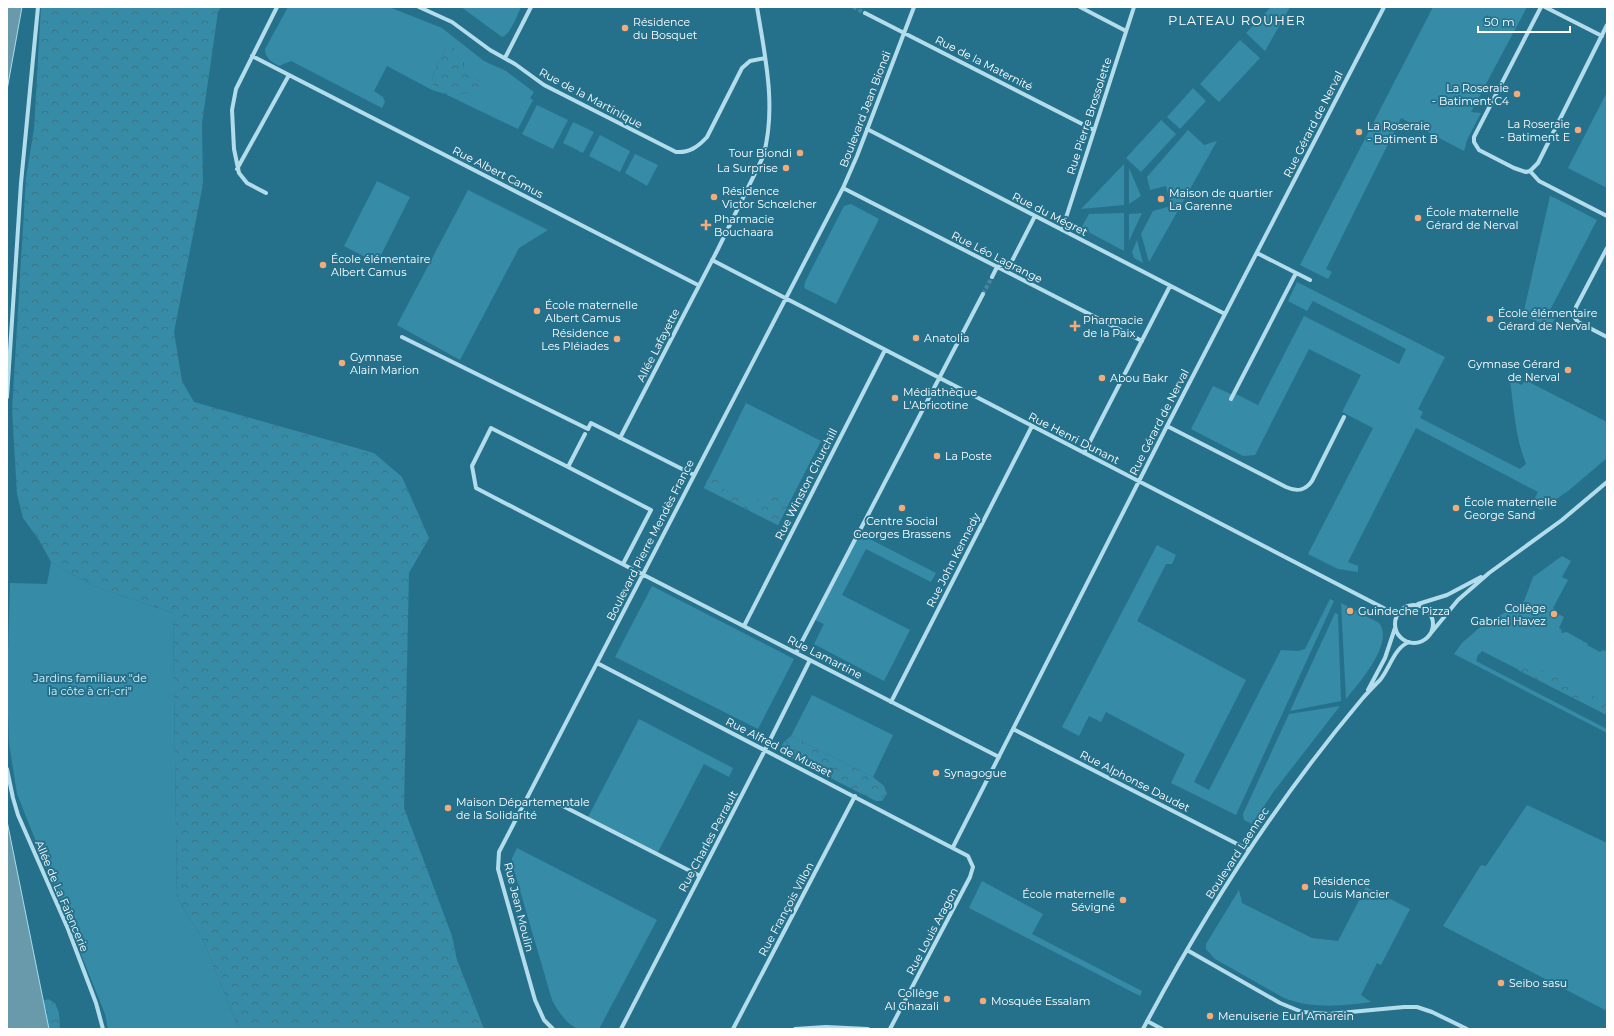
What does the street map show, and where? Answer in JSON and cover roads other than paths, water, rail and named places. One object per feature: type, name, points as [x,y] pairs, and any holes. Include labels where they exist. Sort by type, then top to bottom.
[{"type":"street","points":[[7,397],[21,183],[38,7]]},
{"type":"street","points":[[266,193],[244,180],[237,169],[233,139],[233,102],[236,89],[277,7]]},
{"type":"street","name":"Rue de la Martinique","points":[[419,7],[448,20],[490,50],[505,58],[544,85],[671,150],[681,152],[698,146],[707,137],[742,68],[750,61],[765,58]]},
{"type":"street","points":[[505,58],[531,7]]},
{"type":"street","name":"Allée Lafayette","points":[[620,438],[754,178],[763,157],[767,142],[769,98],[765,58],[757,7]]},
{"type":"street","name":"Boulevard Jean Biondi","points":[[829,216],[843,188],[867,130],[914,7]]},
{"type":"street","points":[[1080,7],[1126,31]]},
{"type":"street","name":"Rue Pierre Brossolette","points":[[1062,230],[1134,7]]},
{"type":"street","name":"Rue Gérard de Nerval","points":[[953,847],[1167,426],[1384,7]]},
{"type":"street","points":[[1541,7],[1474,137],[1474,142],[1479,150],[1514,168],[1526,172],[1530,171],[1538,163],[1607,25]]},
{"type":"street","points":[[1545,7],[1602,36]]},
{"type":"street","name":"Rue de la Maternité","points":[[865,13],[1094,130]]},
{"type":"street","name":"Rue Albert Camus","points":[[252,56],[698,285]]},
{"type":"street","points":[[237,169],[289,75]]},
{"type":"street","name":"Rue du Mégret","points":[[867,130],[1225,314]]},
{"type":"street","points":[[1530,171],[1539,181],[1607,216]]},
{"type":"street","name":"Rue Léo Lagrange","points":[[843,188],[1142,341]]},
{"type":"street","name":"Boulevard Pierre Mendès France","points":[[531,790],[829,216]]},
{"type":"street","points":[[992,277],[997,267],[1012,261],[1035,216]]},
{"type":"street","points":[[1607,248],[1576,307],[1574,317],[1578,322],[1607,337]]},
{"type":"street","points":[[1257,253],[1310,280]]},
{"type":"street","name":"Rue Henri Dunant","points":[[712,260],[1397,615]]},
{"type":"street","points":[[1231,399],[1296,273]]},
{"type":"street","points":[[1084,453],[1170,286]]},
{"type":"street","points":[[796,653],[983,294]]},
{"type":"street","points":[[402,337],[588,429],[591,423],[694,475]]},
{"type":"street","name":"Rue Winston Churchill","points":[[744,626],[885,350]]},
{"type":"street","points":[[1167,426],[1286,487],[1300,490],[1305,489],[1312,481],[1344,417]]},
{"type":"street","name":"Rue John Kennedy","points":[[891,702],[1032,426]]},
{"type":"street","points":[[623,564],[651,510],[491,428],[472,466],[476,488],[632,569]]},
{"type":"street","points":[[568,468],[585,434]]},
{"type":"street","points":[[1488,572],[1458,600],[1423,641],[1415,643],[1409,642],[1400,636],[1395,627],[1397,615],[1406,607],[1447,595],[1488,572],[1562,520],[1607,482]]},
{"type":"street","name":"Rue Lamartine","points":[[638,572],[999,757]]},
{"type":"street","points":[[1417,605],[1425,608],[1432,617],[1433,625],[1431,633]]},
{"type":"street","name":"Boulevard Laennec","points":[[1362,699],[1381,666],[1395,627]]},
{"type":"street","name":"Boulevard Laennec","points":[[1143,1029],[1187,950],[1249,850],[1303,774],[1362,699],[1386,673],[1400,648],[1409,642]]},
{"type":"street","name":"Rue Charles Perrault","points":[[620,1029],[766,750],[810,660]]},
{"type":"street","name":"Rue Alfred de Musset","points":[[597,663],[953,847]]},
{"type":"street","name":"Rue Alphonse Daudet","points":[[1013,729],[1249,850]]},
{"type":"street","name":"Allée de La Faïencerie","points":[[7,769],[18,815],[68,929],[96,1003],[103,1029]]},
{"type":"street","name":"Rue Jean Moulin","points":[[531,790],[501,848],[498,864],[535,1000],[544,1020],[553,1029]]},
{"type":"street","name":"Rue François Villon","points":[[733,1029],[855,796]]},
{"type":"street","points":[[557,803],[700,876]]},
{"type":"street","name":"Rue Louis Aragon","points":[[890,1029],[973,871],[972,861],[968,856],[953,847]]},
{"type":"street","points":[[1187,950],[1280,1003],[1302,1012],[1329,1014],[1417,1007],[1432,1012],[1467,1029]]},
{"type":"street","points":[[1147,1021],[1162,1029]]},
{"type":"street","points":[[795,1029],[826,1027],[868,1029]]},
{"type":"tunnel","points":[[853,7],[865,13]]},
{"type":"tunnel","points":[[983,294],[992,277]]},
{"type":"place","name":"Résidence du Bosquet","points":[[625,28]]},
{"type":"place","name":"La Roseraie - Batiment C4","points":[[1517,94]]},
{"type":"place","name":"La Roseraie - Batiment E","points":[[1578,130]]},
{"type":"place","name":"La Roseraie - Batiment B","points":[[1359,132]]},
{"type":"place","name":"Tour Biondi","points":[[800,153]]},
{"type":"place","name":"La Surprise","points":[[786,168]]},
{"type":"place","name":"Résidence Victor Schœlcher","points":[[714,197]]},
{"type":"place","name":"Maison de quartier La Garenne","points":[[1161,199]]},
{"type":"place","name":"École maternelle Gérard de Nerval","points":[[1418,218]]},
{"type":"place","name":"Pharmacie Bouchaara","points":[[706,225]]},
{"type":"place","name":"École élémentaire Albert Camus","points":[[323,265]]},
{"type":"place","name":"École maternelle Albert Camus","points":[[537,311]]},
{"type":"place","name":"École élémentaire Gérard de Nerval","points":[[1490,319]]},
{"type":"place","name":"Pharmacie de la Paix","points":[[1075,326]]},
{"type":"place","name":"Anatolia","points":[[916,338]]},
{"type":"place","name":"Résidence Les Pléiades","points":[[617,339]]},
{"type":"place","name":"Gymnase Alain Marion","points":[[342,363]]},
{"type":"place","name":"Gymnase Gérard de Nerval","points":[[1568,370]]},
{"type":"place","name":"Abou Bakr","points":[[1102,378]]},
{"type":"place","name":"Médiathèque L'Abricotine","points":[[895,398]]},
{"type":"place","name":"La Poste","points":[[937,456]]},
{"type":"place","name":"Centre Social Georges Brassens","points":[[902,508]]},
{"type":"place","name":"École maternelle George Sand","points":[[1456,508]]},
{"type":"place","name":"Guindeche Pizza","points":[[1350,611]]},
{"type":"place","name":"Collège Gabriel Havez","points":[[1554,614]]},
{"type":"place","name":"Synagogue","points":[[936,773]]},
{"type":"place","name":"Maison Départementale de la Solidarité","points":[[448,808]]},
{"type":"place","name":"Résidence Louis Mancier","points":[[1305,887]]},
{"type":"place","name":"École maternelle Sévigné","points":[[1123,900]]},
{"type":"place","name":"Seibo sasu","points":[[1501,983]]},
{"type":"place","name":"Collège Al Ghazali","points":[[947,999]]},
{"type":"place","name":"Mosquée Essalam","points":[[983,1001]]},
{"type":"place","name":"Menuiserie Eurl Amarein","points":[[1210,1016]]},
{"type":"district","name":"PLATEAU ROUHER","points":[[1237,20]]},
{"type":"park label","name":"Jardins familiaux \"de la côte à cri-cri\"","points":[[90,684]]}]
